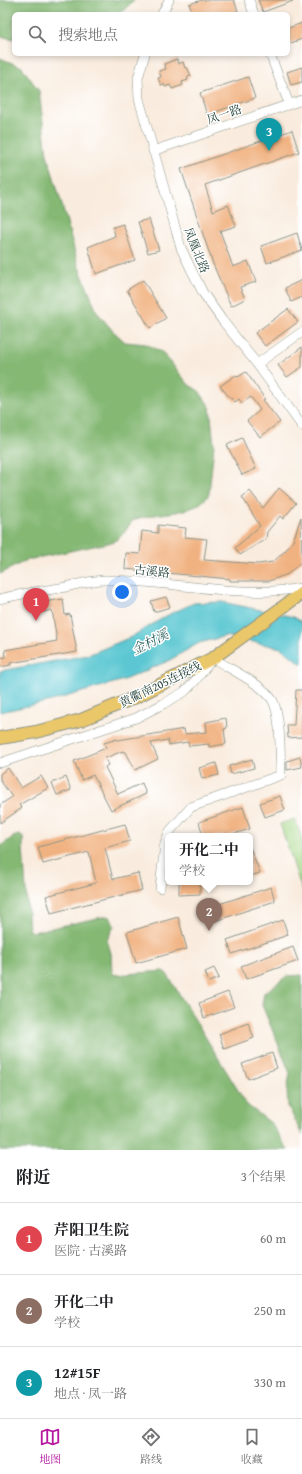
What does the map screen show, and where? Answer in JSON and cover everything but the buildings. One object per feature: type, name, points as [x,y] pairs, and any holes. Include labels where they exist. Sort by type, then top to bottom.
[{"type":"main road","name":"黄衢南205连接线","points":[[0,738],[36,732],[100,712],[136,697],[213,658],[302,593]]},
{"type":"street","points":[[163,12],[169,0]]},
{"type":"street","points":[[249,0],[253,12]]},
{"type":"street","name":"凤凰北路","points":[[144,56],[138,78],[140,99],[153,151],[181,248],[203,293],[302,426]]},
{"type":"street","points":[[271,56],[289,104]]},
{"type":"street","name":"凤一路","points":[[153,151],[302,100]]},
{"type":"street","points":[[257,364],[302,332]]},
{"type":"street","name":"古溪路","points":[[0,599],[17,594],[103,580],[137,581],[221,591],[276,592],[302,588]]},
{"type":"street","points":[[0,763],[136,718],[184,692],[195,681],[213,658],[264,690],[273,701],[276,713],[281,775],[191,808],[169,833]]},
{"type":"street","points":[[160,888],[165,856]]},
{"type":"green space","points":[[0,0],[135,0],[121,12],[12,12],[12,39],[0,36]]},
{"type":"green space","points":[[0,58],[22,67],[39,91],[47,154],[78,265],[97,312],[112,330],[125,342],[146,344],[162,352],[189,385],[199,391],[210,407],[214,445],[209,494],[197,506],[134,520],[113,542],[27,560],[0,574]]},
{"type":"green space","points":[[295,819],[302,839],[302,890],[280,824]]},
{"type":"green space","points":[[19,835],[23,837],[29,930],[33,932],[107,916],[111,918],[114,926],[107,940],[111,953],[112,973],[116,975],[163,971],[167,974],[247,1105],[271,1123],[288,1150],[0,1150],[0,847],[13,837]]},
{"type":"green space","points":[[302,975],[302,1135],[288,1106],[287,1090],[290,1073],[262,1005],[264,993],[287,976]]},
{"type":"water","name":"金村溪","points":[[222,602],[294,617],[302,622],[302,664],[281,648],[226,636],[199,643],[168,661],[124,680],[51,701],[0,712],[0,671],[88,655],[131,637],[168,615],[194,603]]},
{"type":"place","name":"12#15F","points":[[269,151]]},
{"type":"place","name":"芹阳卫生院","points":[[36,621]]},
{"type":"place","name":"开化二中","points":[[209,931]]}]
